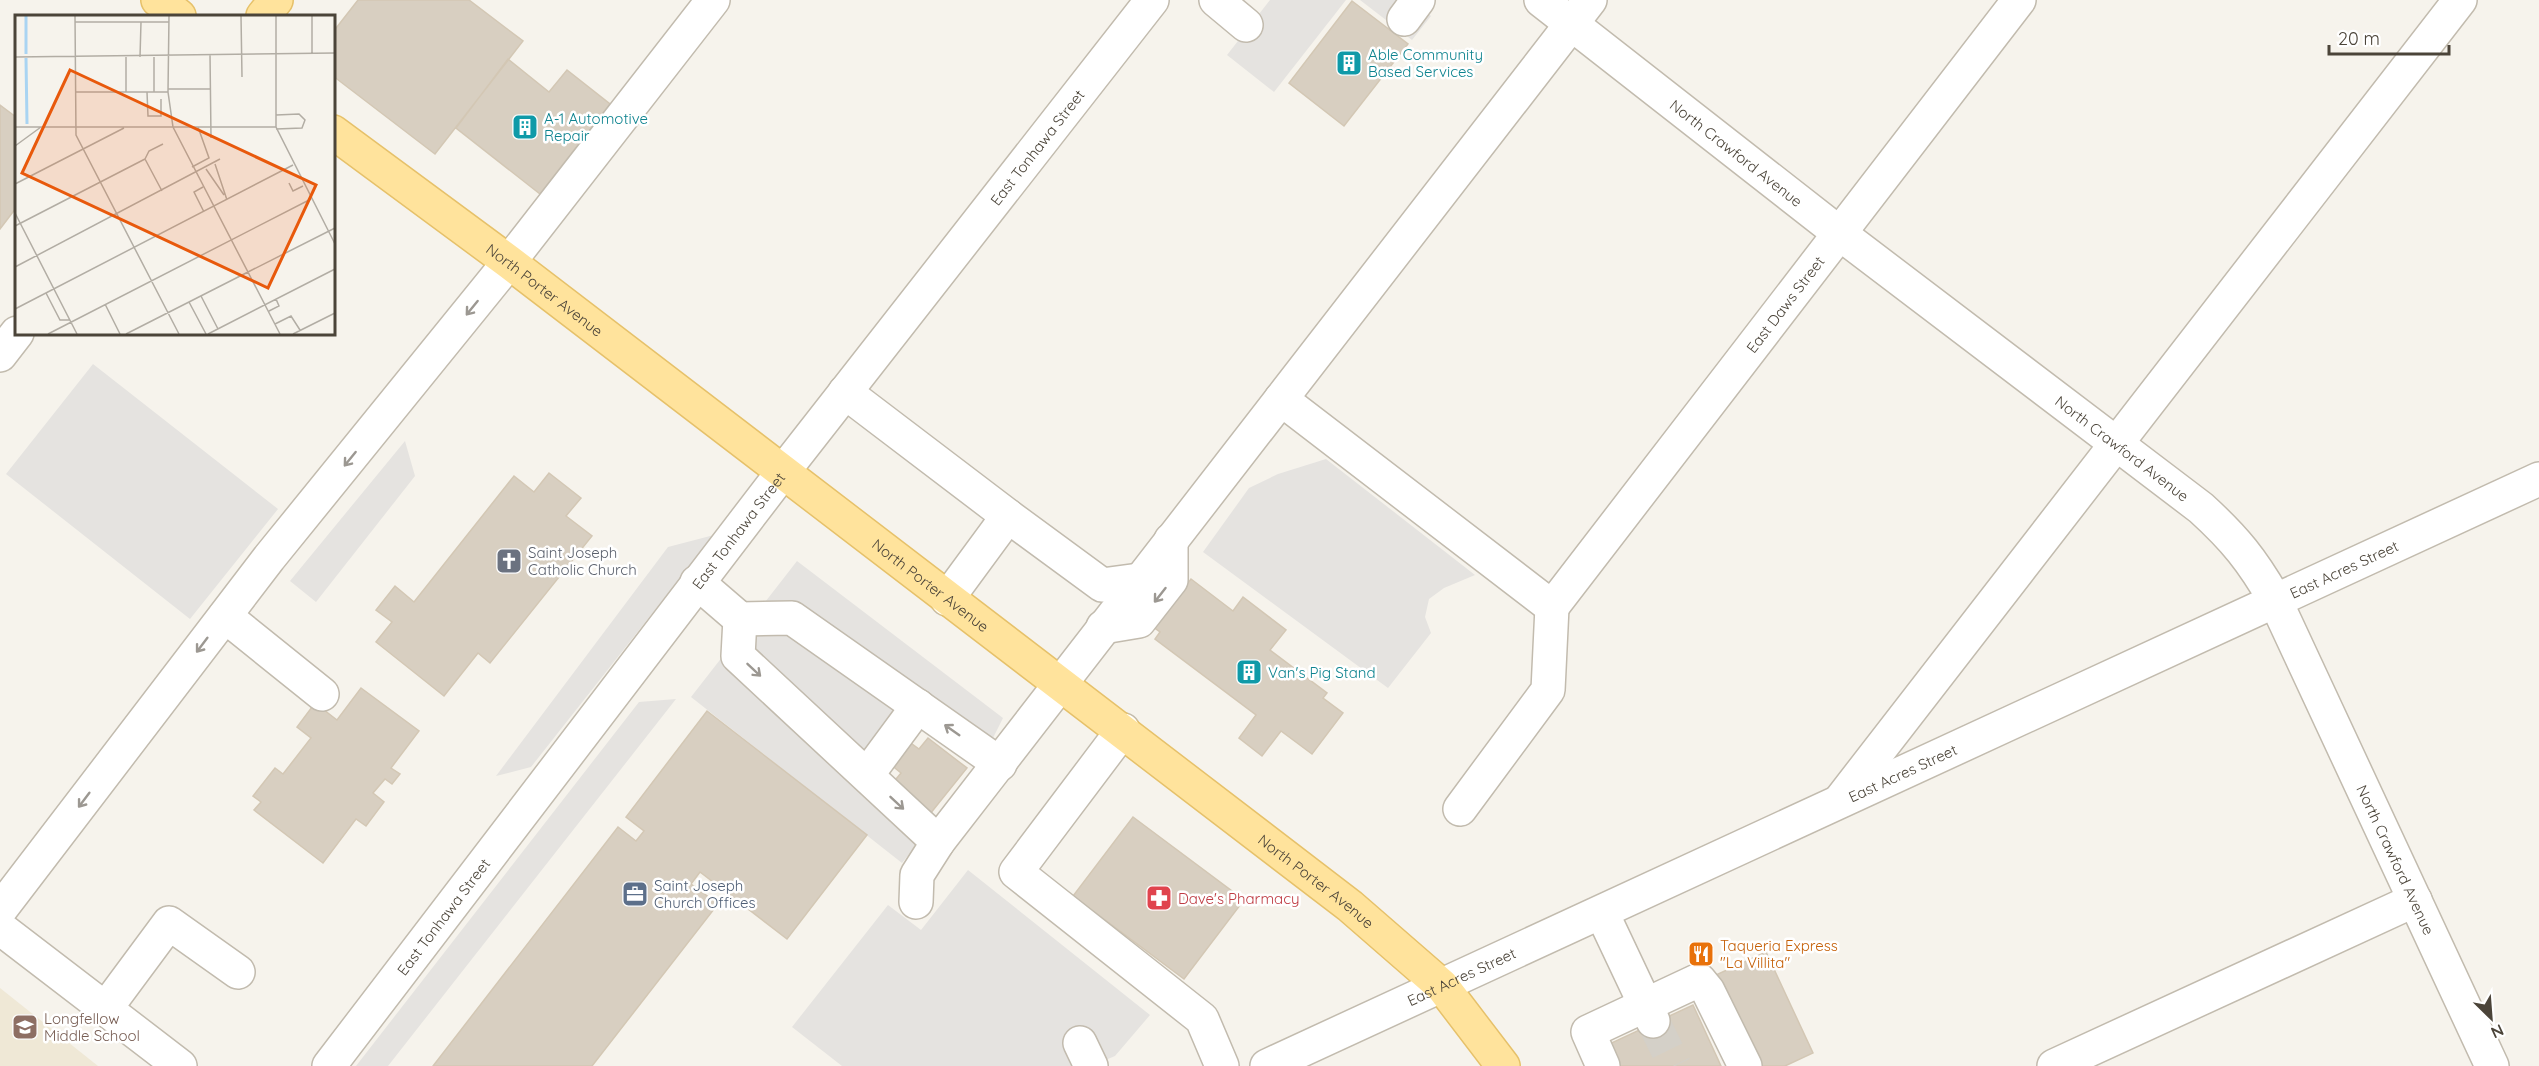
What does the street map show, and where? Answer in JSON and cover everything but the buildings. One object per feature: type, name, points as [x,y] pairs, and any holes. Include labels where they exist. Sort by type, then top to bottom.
[{"type":"main road","points":[[158,0],[178,15]]},
{"type":"main road","points":[[264,15],[276,0]]},
{"type":"main road","name":"North Porter Avenue","points":[[334,133],[509,262],[1350,906],[1442,986],[1503,1066]]},
{"type":"street","points":[[0,910],[225,616],[509,262],[713,0]]},
{"type":"street","name":"East Tonhawa Street","points":[[329,1066],[782,473],[1152,0]]},
{"type":"street","points":[[1216,0],[1246,25]]},
{"type":"street","name":"North Crawford Avenue","points":[[1541,0],[1581,12],[1839,233],[2201,508],[2230,534],[2252,561],[2275,600],[2492,1066]]},
{"type":"street","name":"East Daws Street","points":[[1552,607],[2019,0]]},
{"type":"street","points":[[1839,802],[2460,0]]},
{"type":"street","points":[[916,902],[917,875],[939,842],[1058,684],[1581,12]]},
{"type":"street","points":[[0,355],[16,334]]},
{"type":"street","points":[[845,392],[1102,585],[1139,580]]},
{"type":"street","points":[[1281,399],[1552,607],[1548,690],[1460,809]]},
{"type":"street","name":"East Acres Street","points":[[1268,1066],[2539,479]]},
{"type":"street","points":[[947,599],[1008,516]]},
{"type":"street","points":[[1103,627],[1139,621],[1171,580],[1171,540]]},
{"type":"street","points":[[698,582],[740,619],[792,618],[1000,764]]},
{"type":"street","points":[[225,616],[322,694]]},
{"type":"street","points":[[740,619],[738,656],[939,842]]},
{"type":"street","points":[[867,775],[918,706]]},
{"type":"street","points":[[1122,730],[1016,872],[1202,1019],[1222,1066]]},
{"type":"street","points":[[2054,1066],[2415,900]]},
{"type":"street","points":[[1602,913],[1649,1013]]},
{"type":"street","points":[[106,1008],[169,922],[238,972]]},
{"type":"street","points":[[0,928],[180,1066]]},
{"type":"street","points":[[1603,1066],[1588,1032],[1649,1013],[1699,980],[1708,991],[1745,1066]]},
{"type":"shaded area","points":[[1270,0],[1346,0],[1274,92],[1227,55]]},
{"type":"shaded area","points":[[1360,0],[1410,0],[1431,16],[1412,40]]},
{"type":"shaded area","points":[[93,364],[278,509],[190,619],[6,474]]},
{"type":"shaded area","points":[[405,441],[415,476],[316,602],[290,581]]},
{"type":"shaded area","points":[[1326,459],[1475,575],[1444,588],[1429,599],[1425,617],[1431,633],[1388,688],[1203,552],[1249,488],[1278,474]]},
{"type":"shaded area","points":[[714,535],[531,767],[496,776],[668,547]]},
{"type":"shaded area","points":[[797,561],[1003,718],[979,766],[918,721],[876,777],[933,824],[902,863],[691,697]]},
{"type":"shaded area","points":[[676,699],[388,1066],[356,1066],[639,702]]},
{"type":"shaded area","points":[[968,870],[1150,1015],[1115,1056],[1091,1066],[842,1066],[792,1027],[888,905],[921,930]]},
{"type":"shaded area","name":"Longfellow Middle School","points":[[0,988],[98,1066],[0,1066]]},
{"type":"tunnel","points":[[1653,1021],[1675,1066]]},
{"type":"place","name":"Able Community Based Services","points":[[1349,63]]},
{"type":"place","name":"A-1 Automotive Repair","points":[[525,127]]},
{"type":"place","name":"Saint Joseph Catholic Church","points":[[509,561]]},
{"type":"place","name":"Van's Pig Stand","points":[[1249,672]]},
{"type":"place","name":"Saint Joseph Church Offices","points":[[635,894]]},
{"type":"place","name":"Dave's Pharmacy","points":[[1159,898]]},
{"type":"place","name":"Taqueria Express \"La Villita\"","points":[[1701,954]]},
{"type":"place","name":"Longfellow Middle School","points":[[25,1027]]}]
